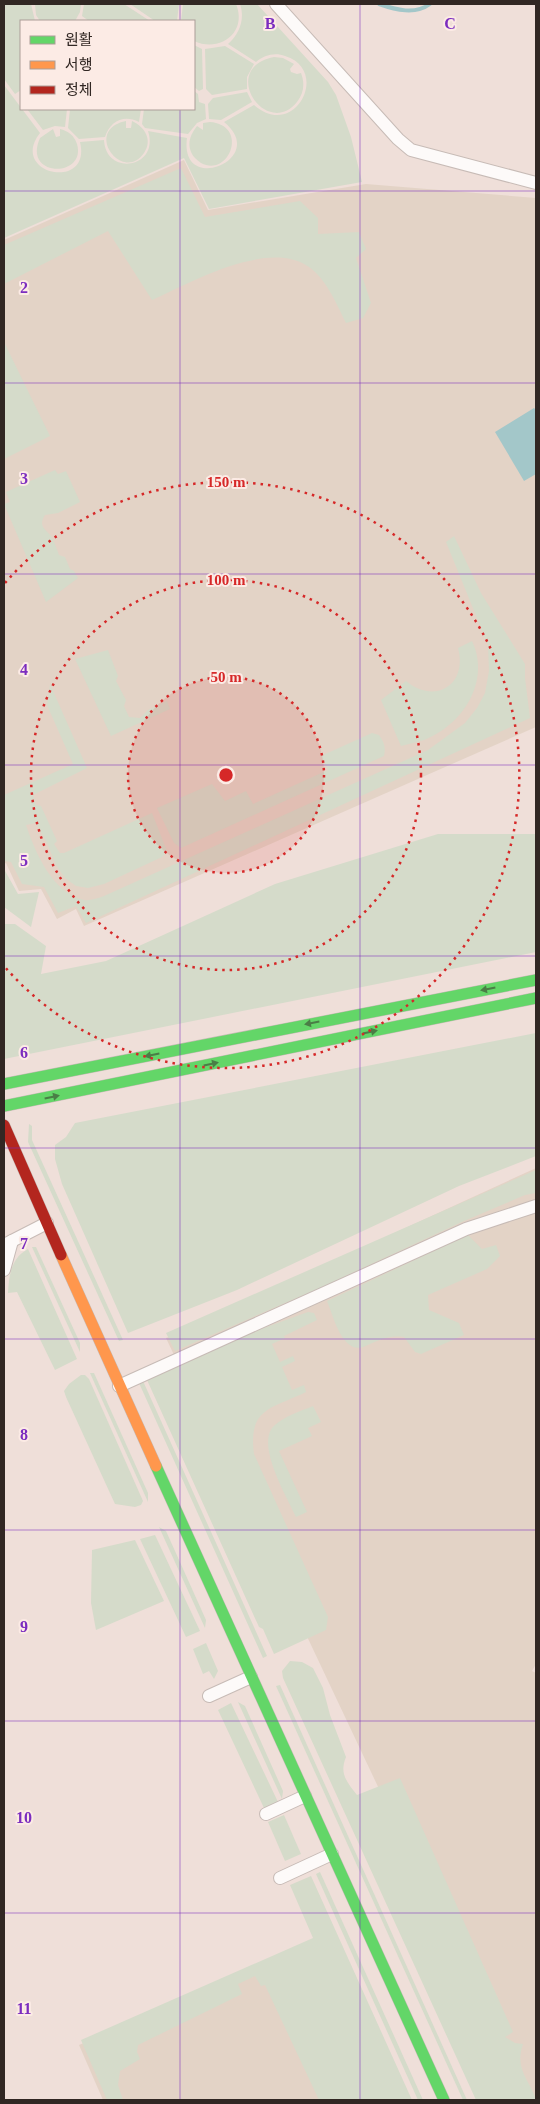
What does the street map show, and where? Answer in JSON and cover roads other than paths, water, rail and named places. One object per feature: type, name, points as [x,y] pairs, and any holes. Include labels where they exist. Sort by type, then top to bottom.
[{"type":"main road","points":[[4,1084],[536,980]]},
{"type":"main road","points":[[4,1106],[536,998]]},
{"type":"main road","points":[[4,1126],[119,1386],[444,2100]]},
{"type":"street","points":[[276,4],[398,139],[411,150],[536,183]]},
{"type":"street","points":[[119,1386],[466,1229],[536,1206]]},
{"type":"street","points":[[4,1270],[8,1243],[47,1223]]},
{"type":"street","points":[[209,1696],[251,1677]]},
{"type":"street","points":[[266,1814],[305,1796]]},
{"type":"street","points":[[280,1878],[332,1854]]},
{"type":"water","points":[[534,408],[536,410],[536,474],[524,481],[495,432]]},
{"type":"waterway","points":[[379,4],[399,10],[418,9],[430,4]]}]
